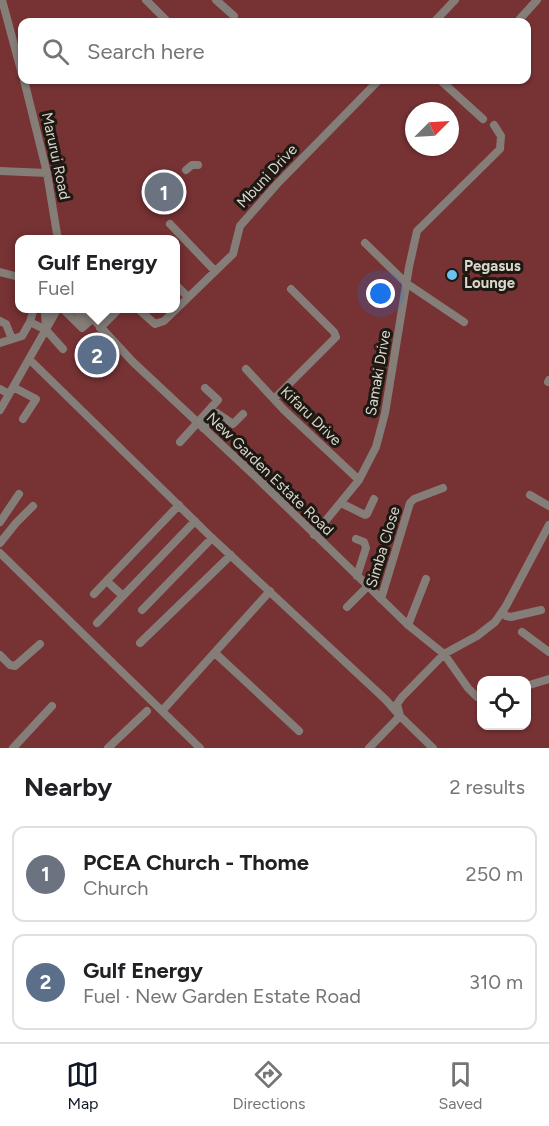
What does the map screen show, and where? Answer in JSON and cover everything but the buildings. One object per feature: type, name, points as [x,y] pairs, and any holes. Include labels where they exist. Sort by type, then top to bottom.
[{"type":"street","points":[[2,0],[18,59]]},
{"type":"street","points":[[146,0],[164,18]]},
{"type":"street","points":[[216,0],[234,16]]},
{"type":"street","points":[[438,18],[455,0]]},
{"type":"street","points":[[521,18],[537,0]]},
{"type":"street","name":"Marurui Road","points":[[25,84],[47,174],[57,235]]},
{"type":"street","name":"Mbuni Drive","points":[[180,304],[233,254],[240,226],[277,184],[375,84]]},
{"type":"street","points":[[444,84],[483,119]]},
{"type":"street","name":"Samaki Drive","points":[[314,535],[359,480],[376,447],[386,413],[413,244],[420,227],[500,149],[501,135],[494,125]]},
{"type":"street","points":[[186,170],[192,165],[198,165]]},
{"type":"street","points":[[0,171],[47,174]]},
{"type":"street","points":[[170,224],[215,271]]},
{"type":"street","points":[[366,243],[406,284],[464,322]]},
{"type":"street","points":[[0,272],[15,277]]},
{"type":"street","points":[[180,289],[187,297]]},
{"type":"street","points":[[274,399],[336,337],[334,332],[291,289]]},
{"type":"street","points":[[0,321],[6,324],[5,340],[22,336],[33,313]]},
{"type":"street","points":[[0,410],[57,313]]},
{"type":"street","points":[[64,313],[82,328],[89,321],[79,313]]},
{"type":"street","name":"New Garden Estate Road","points":[[85,313],[89,321],[100,328],[408,625],[444,654],[477,697]]},
{"type":"street","points":[[100,328],[116,313]]},
{"type":"street","name":"Mbuni Drive","points":[[142,313],[155,324],[159,324],[170,313]]},
{"type":"street","points":[[30,322],[46,330],[63,349]]},
{"type":"street","points":[[28,359],[212,538],[350,664],[433,748]]},
{"type":"street","name":"Kifaru Drive","points":[[246,369],[359,480]]},
{"type":"street","points":[[200,426],[218,400],[205,388]]},
{"type":"street","points":[[0,389],[36,399],[23,419]]},
{"type":"street","points":[[180,442],[217,413],[233,424],[243,414]]},
{"type":"street","name":"Simba Close","points":[[381,599],[410,503],[414,499],[443,488]]},
{"type":"street","points":[[0,522],[19,494]]},
{"type":"street","points":[[530,495],[549,506]]},
{"type":"street","points":[[341,503],[365,514],[369,511],[374,499]]},
{"type":"street","points":[[94,594],[179,505]]},
{"type":"street","points":[[0,543],[33,506]]},
{"type":"street","points":[[97,622],[195,521]]},
{"type":"street","points":[[400,716],[398,705],[402,697],[444,654],[486,630],[502,612],[549,525]]},
{"type":"street","points":[[142,610],[212,538]]},
{"type":"street","points":[[356,539],[364,542],[366,548],[357,576]]},
{"type":"street","points":[[0,553],[200,748]]},
{"type":"street","points":[[140,643],[231,555]]},
{"type":"street","points":[[408,625],[426,579]]},
{"type":"street","points":[[111,585],[123,596]]},
{"type":"street","points":[[347,607],[368,586]]},
{"type":"street","points":[[162,711],[270,591]]},
{"type":"street","points":[[502,612],[506,616],[511,616],[541,610]]},
{"type":"street","points":[[522,632],[549,652]]},
{"type":"street","points":[[0,655],[15,666],[40,644]]},
{"type":"street","points":[[215,652],[299,731]]},
{"type":"street","points":[[531,684],[549,679]]},
{"type":"street","points":[[13,748],[52,706]]},
{"type":"street","points":[[108,748],[147,711]]},
{"type":"street","points":[[369,748],[400,716]]},
{"type":"shaded area","points":[[0,0],[549,0],[549,748],[0,748]]},
{"type":"place","name":"PCEA Church - Thome","points":[[164,192]]},
{"type":"place","name":"Pegasus Lounge","points":[[452,275]]},
{"type":"place","name":"Gulf Energy","points":[[97,355]]}]
